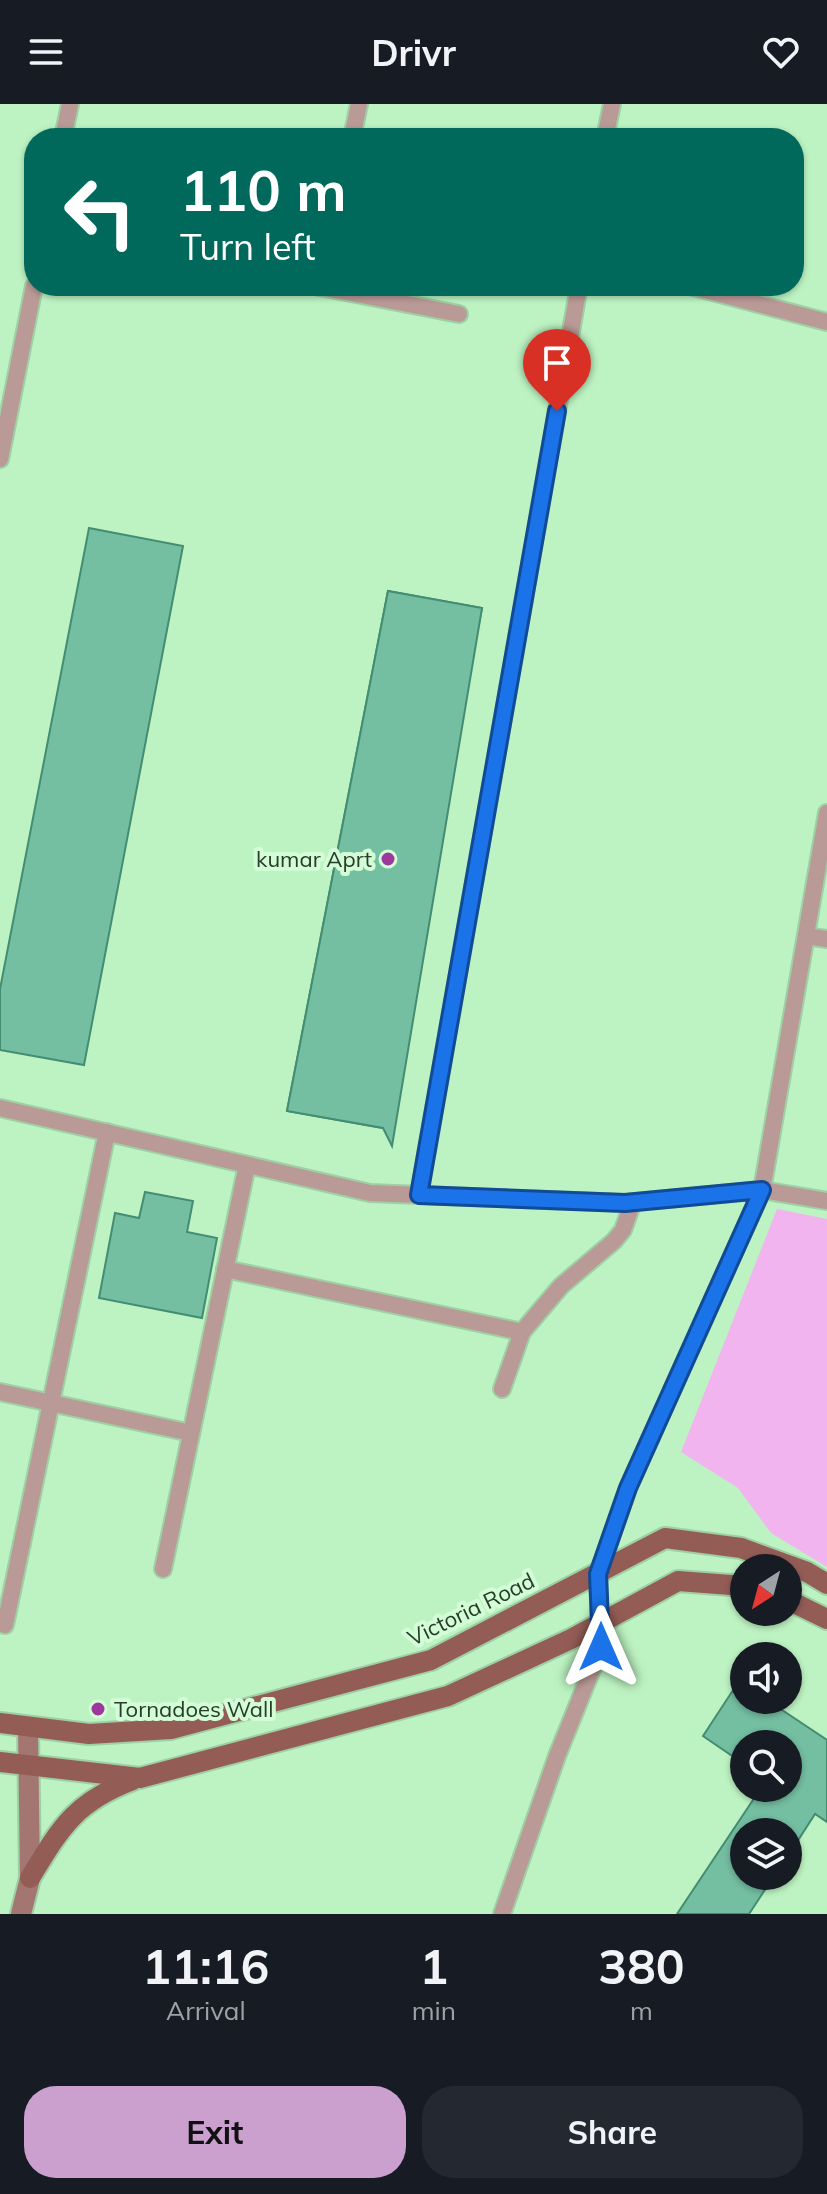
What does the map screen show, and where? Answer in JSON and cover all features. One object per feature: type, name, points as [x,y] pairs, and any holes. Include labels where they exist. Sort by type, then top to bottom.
[{"type":"main road","name":"Victoria Road","points":[[0,1723],[89,1734],[171,1729],[431,1660],[665,1538],[741,1548],[807,1572],[827,1584]]},
{"type":"main road","points":[[30,1878],[62,1825],[88,1801],[140,1778],[448,1696],[571,1639],[678,1581],[730,1585]]},
{"type":"main road","points":[[802,1607],[827,1619]]},
{"type":"main road","points":[[21,1914],[30,1878],[28,1728]]},
{"type":"main road","points":[[0,1762],[140,1778]]},
{"type":"lane","points":[[65,128],[70,104]]},
{"type":"lane","points":[[354,128],[359,104]]},
{"type":"lane","points":[[607,128],[612,104]]},
{"type":"lane","points":[[0,459],[32,296]]},
{"type":"lane","points":[[368,296],[459,314]]},
{"type":"lane","points":[[419,1195],[577,296]]},
{"type":"lane","points":[[728,296],[827,322]]},
{"type":"lane","points":[[502,1914],[557,1756],[601,1647],[598,1574],[628,1488],[762,1190],[827,813]]},
{"type":"lane","points":[[806,936],[827,939]]},
{"type":"lane","points":[[0,1108],[370,1193],[633,1202],[762,1190],[827,1201]]},
{"type":"lane","points":[[5,1625],[107,1132]]},
{"type":"lane","points":[[163,1569],[247,1165]]},
{"type":"lane","points":[[502,1389],[522,1332],[561,1286],[614,1241],[623,1230],[633,1202]]},
{"type":"lane","points":[[225,1269],[522,1332]]},
{"type":"lane","points":[[0,1392],[191,1433]]},
{"type":"shaded area","points":[[777,1209],[827,1219],[827,1567],[771,1533],[738,1488],[681,1452]]},
{"type":"building","points":[[89,528],[183,546],[84,1065],[0,1050],[0,989]]},
{"type":"building","name":"kumar Aprt","points":[[388,591],[482,608],[383,1128],[287,1111]]},
{"type":"building","name":"kumar Aprt","points":[[388,591],[482,608],[392,1146],[383,1128],[287,1111]]},
{"type":"building","points":[[145,1192],[193,1201],[187,1232],[217,1238],[202,1318],[99,1298],[115,1213],[139,1218]]},
{"type":"building","points":[[730,1695],[730,1714],[788,1714],[827,1740],[827,1822],[815,1814],[802,1834],[802,1818],[741,1818],[752,1802],[802,1802],[802,1730],[730,1730],[730,1754],[703,1736]]},
{"type":"building","points":[[730,1834],[730,1890],[765,1890],[749,1914],[677,1914]]},
{"type":"place","name":"kumar Aprt","points":[[388,859]]},
{"type":"place","name":"Tornadoes Wall","points":[[98,1709]]},
{"type":"route","points":[[557,411],[419,1195],[625,1203],[762,1190],[628,1488],[598,1574],[601,1647]]}]
